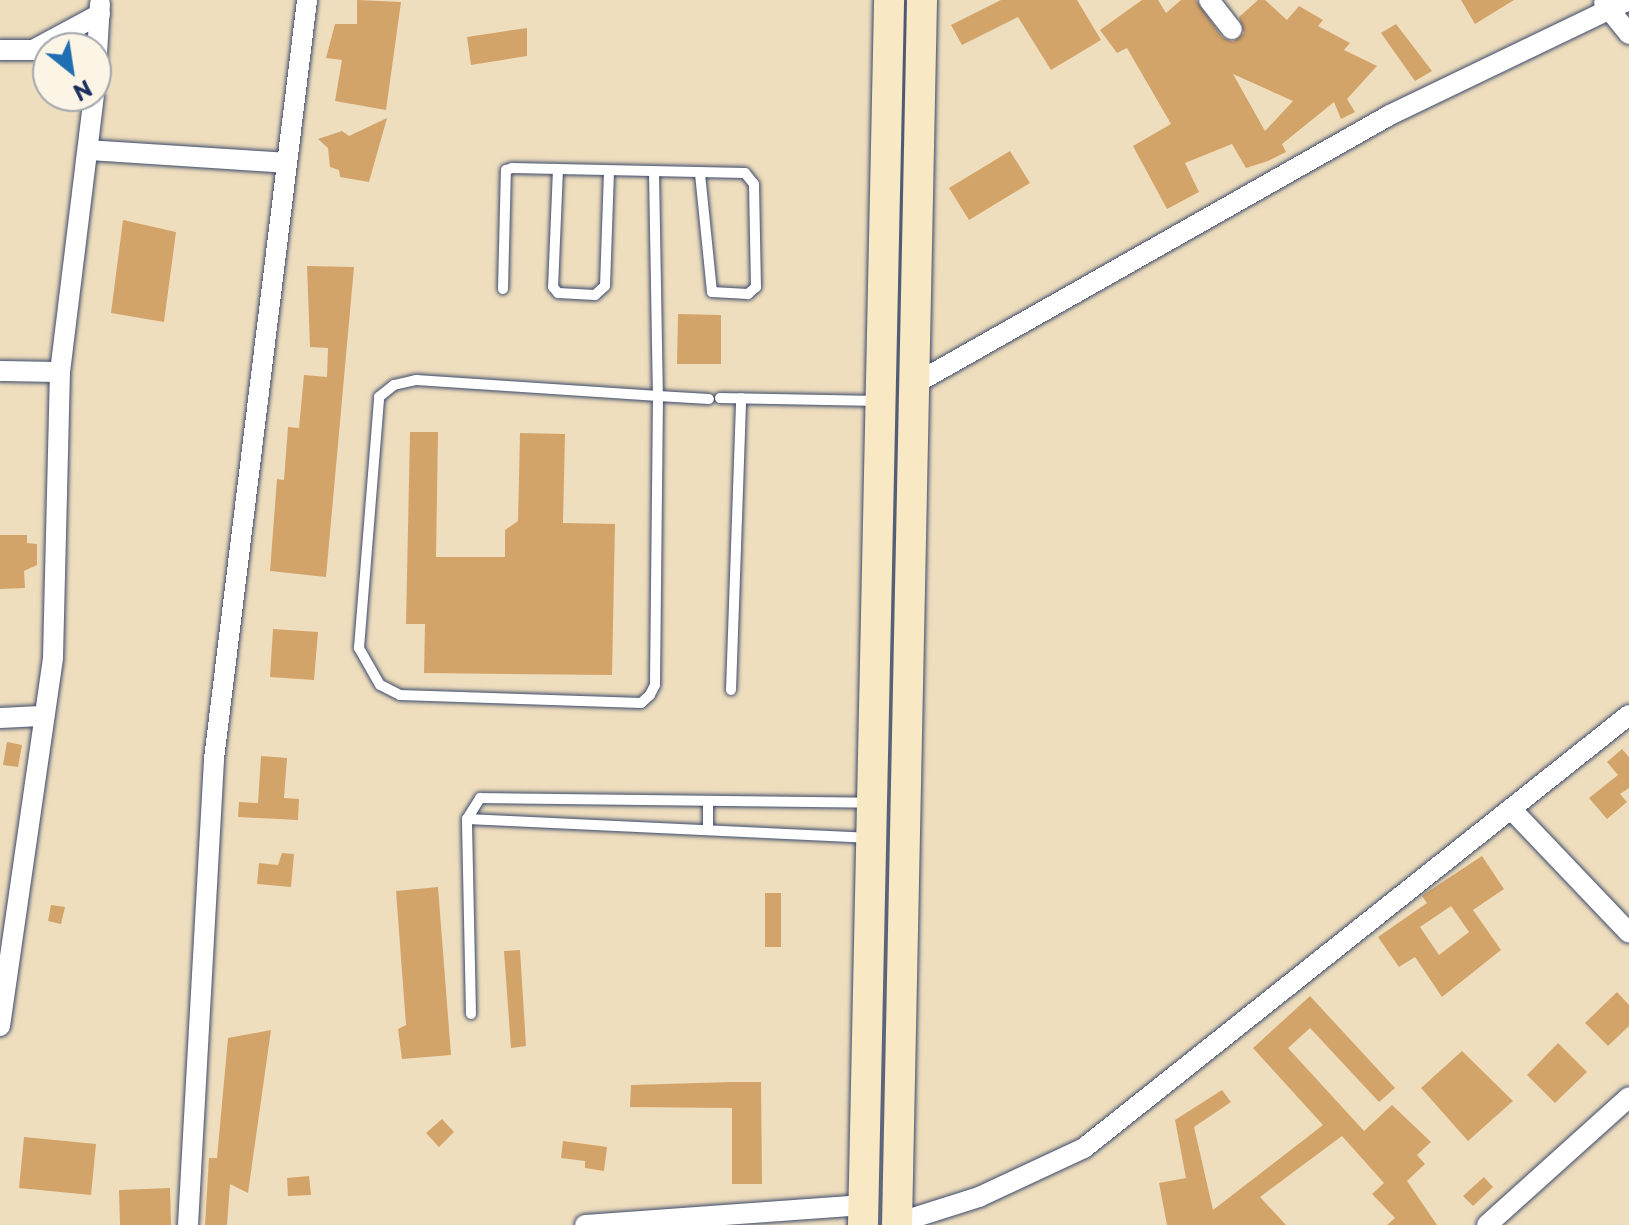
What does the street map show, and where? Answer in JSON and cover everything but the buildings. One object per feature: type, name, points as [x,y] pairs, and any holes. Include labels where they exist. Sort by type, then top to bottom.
[{"type":"main road","points":[[863,1215],[889,0]]},
{"type":"main road","points":[[897,1224],[918,382],[922,0]]},
{"type":"street","points":[[188,1225],[214,759],[307,0]]},
{"type":"street","points":[[1209,0],[1232,29]]},
{"type":"street","points":[[918,382],[1390,115],[1606,6],[1629,0]]},
{"type":"street","points":[[1606,6],[1629,34]]},
{"type":"street","points":[[71,32],[100,7]]},
{"type":"street","points":[[98,32],[100,7]]},
{"type":"street","points":[[0,50],[32,56]]},
{"type":"street","points":[[0,1026],[41,716],[53,657],[60,372],[88,150],[89,112]]},
{"type":"street","points":[[88,150],[287,163]]},
{"type":"street","points":[[0,371],[60,372]]},
{"type":"street","points":[[897,1224],[979,1197],[1084,1148],[1513,811],[1629,715]]},
{"type":"street","points":[[0,718],[41,716]]},
{"type":"street","points":[[1513,811],[1629,933]]},
{"type":"street","points":[[1487,1225],[1629,1097]]},
{"type":"street","points":[[585,1225],[863,1215]]},
{"type":"lane","points":[[503,289],[504,174],[512,168],[745,173],[754,184],[756,287],[748,294],[712,292],[700,173]]},
{"type":"lane","points":[[558,169],[553,287],[558,293],[595,295],[605,286],[609,171]]},
{"type":"lane","points":[[654,172],[658,396],[655,685],[650,695],[641,703],[415,696],[380,685],[359,648],[379,397],[394,385],[416,380],[658,396],[714,399],[881,402]]},
{"type":"lane","points":[[731,690],[741,398]]},
{"type":"lane","points":[[471,1014],[467,819],[480,798],[870,803]]},
{"type":"lane","points":[[708,801],[708,830]]},
{"type":"lane","points":[[467,819],[869,838]]}]
